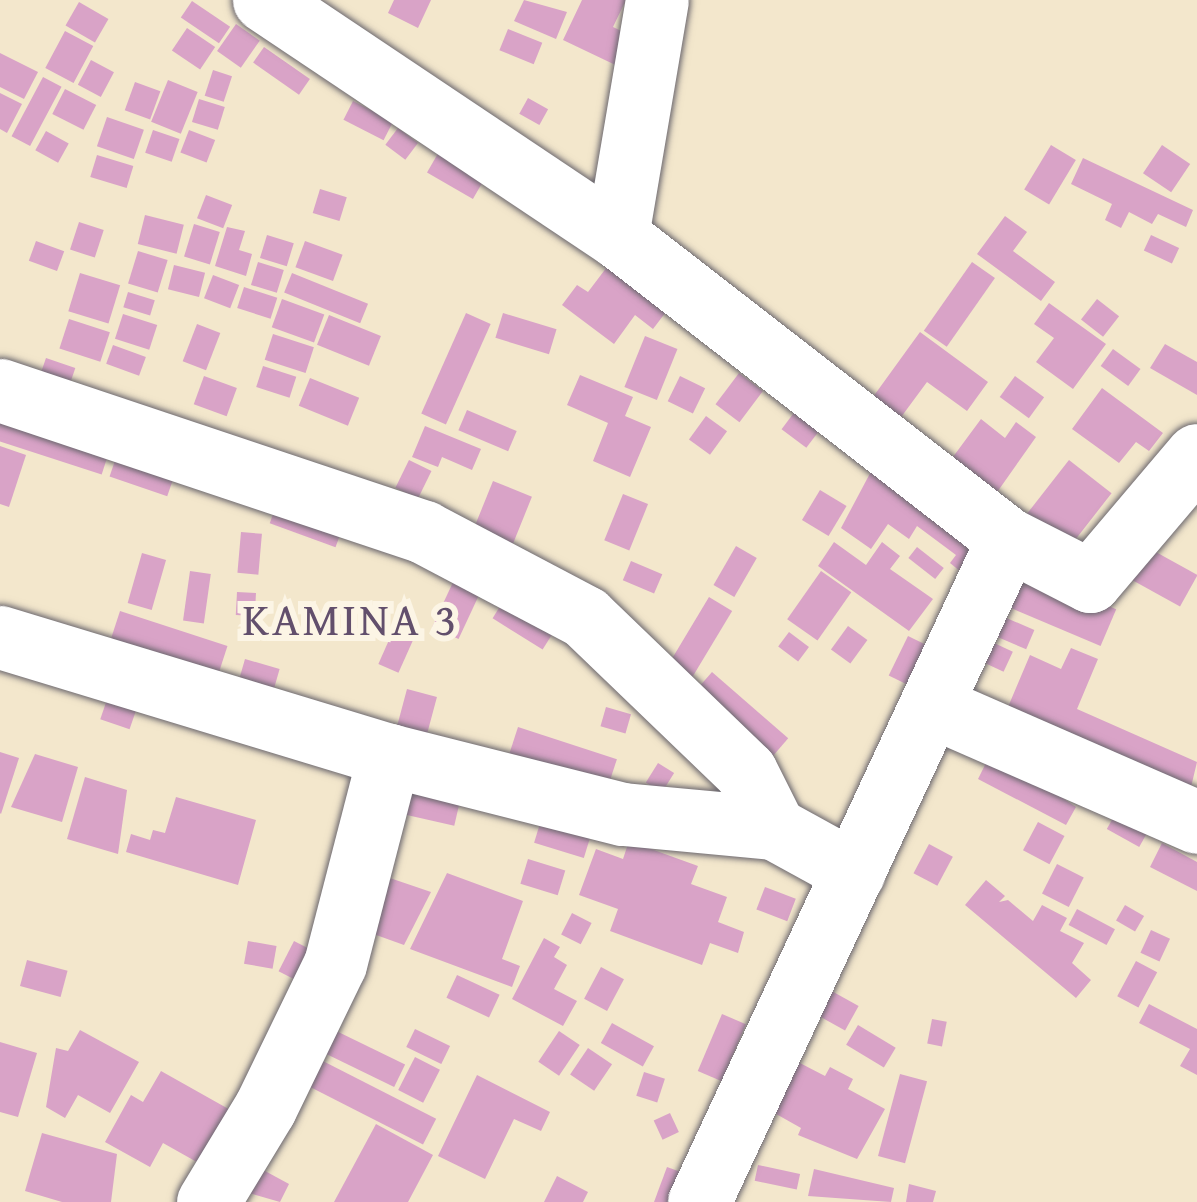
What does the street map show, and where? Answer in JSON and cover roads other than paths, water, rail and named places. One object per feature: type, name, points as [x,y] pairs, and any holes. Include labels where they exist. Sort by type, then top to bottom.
[{"type":"street","points":[[264,0],[617,236],[1008,539],[1090,581],[1197,455]]},
{"type":"street","points":[[617,236],[657,0]]},
{"type":"street","points":[[0,390],[424,532],[585,617],[746,772],[774,828]]},
{"type":"street","points":[[699,1202],[934,707],[1008,539]]},
{"type":"street","points":[[0,638],[388,755],[623,814],[774,828],[854,872]]},
{"type":"street","points":[[934,707],[1197,822]]},
{"type":"street","points":[[208,1202],[265,1108],[335,964],[388,755]]},
{"type":"district","name":"KAMINA 3","points":[[351,619]]}]
